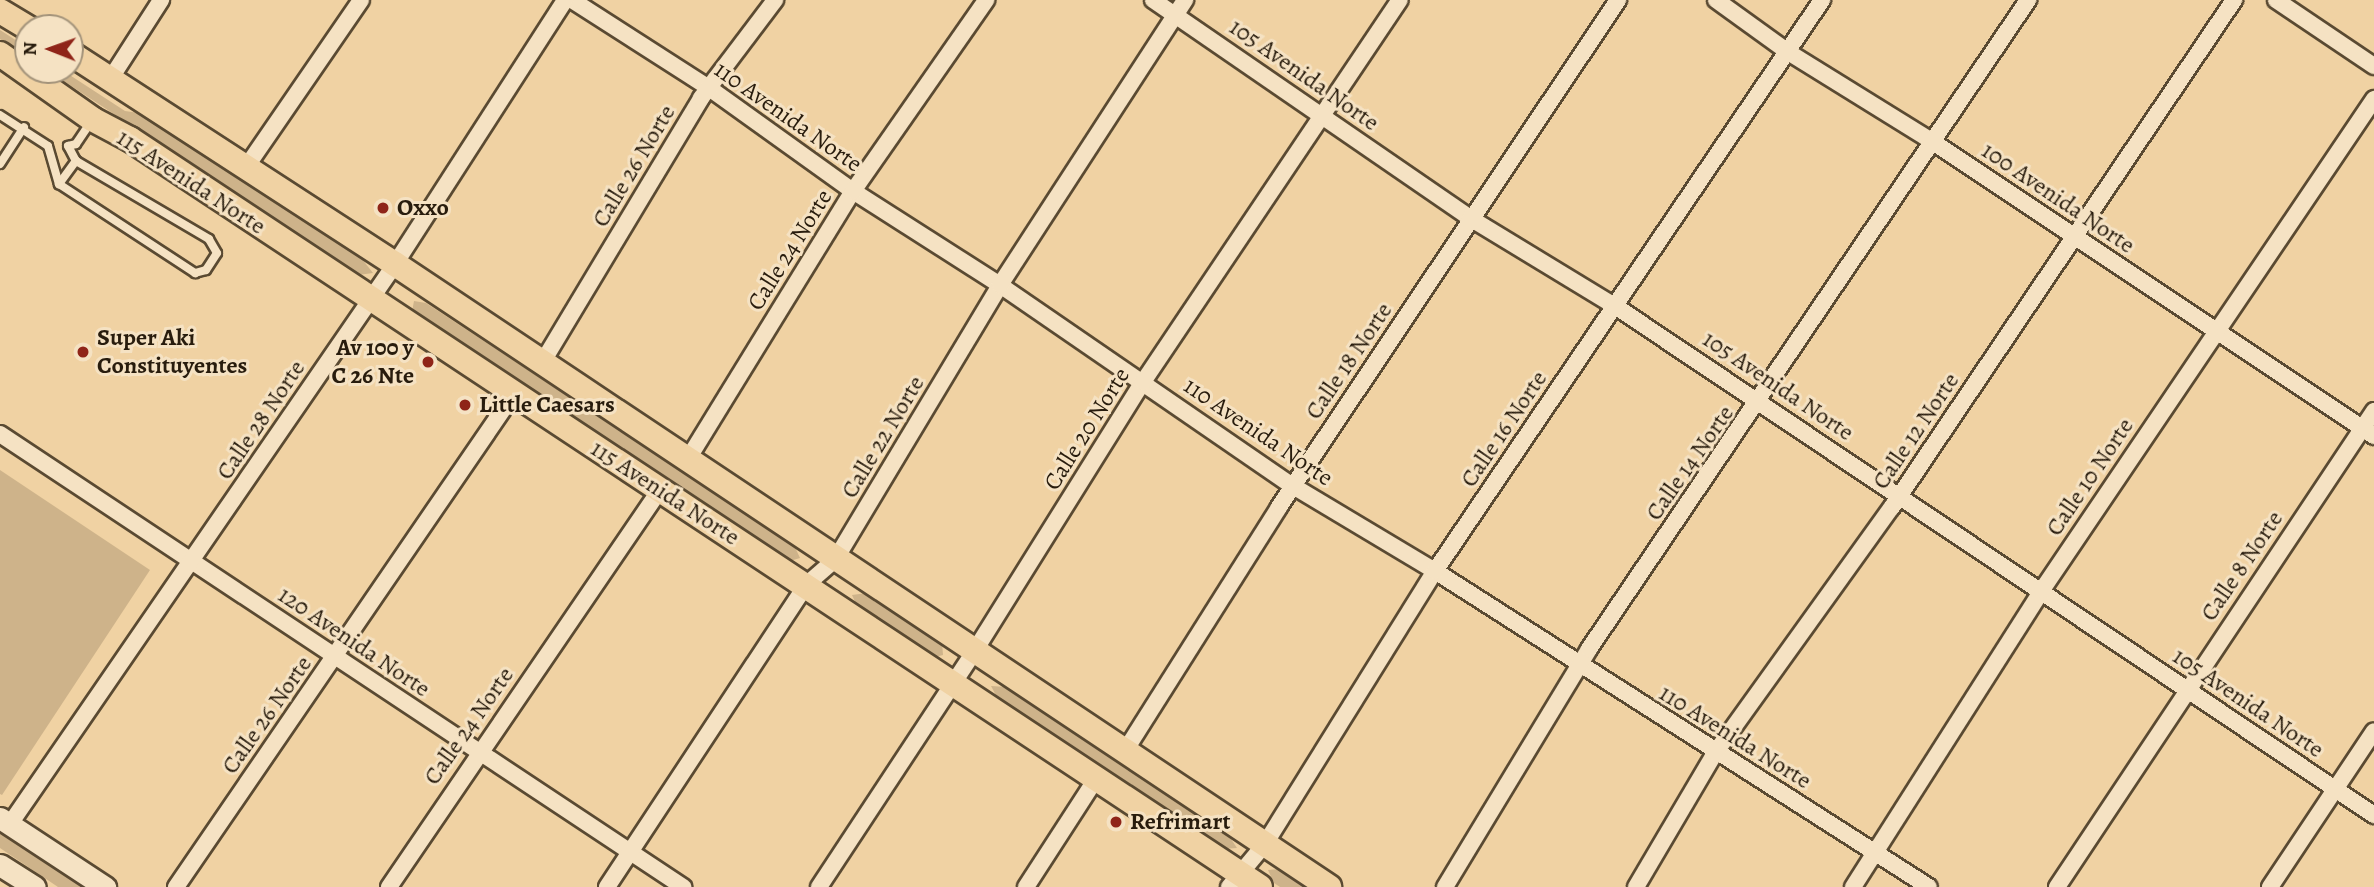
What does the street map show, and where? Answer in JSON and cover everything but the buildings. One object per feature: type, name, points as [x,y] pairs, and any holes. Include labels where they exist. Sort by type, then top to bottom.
[{"type":"main road","name":"115 Avenida Norte","points":[[0,54],[92,119],[130,139],[513,395],[661,488],[1096,779],[1234,880],[1260,887]]},
{"type":"main road","name":"115 Avenida Norte","points":[[84,62],[395,264],[1329,887]]},
{"type":"main road","points":[[5,821],[105,887]]},
{"type":"main road","points":[[0,865],[35,887]]},
{"type":"street","points":[[111,78],[161,0]]},
{"type":"street","points":[[247,166],[361,0]]},
{"type":"street","name":"Calle 28 Norte","points":[[5,821],[191,561],[395,264],[565,0]]},
{"type":"street","name":"110 Avenida Norte","points":[[572,0],[709,88],[853,191],[1000,285],[1293,486],[1435,571],[1715,753],[1876,851],[1929,887]]},
{"type":"street","name":"Calle 26 Norte","points":[[542,363],[709,88],[775,0]]},
{"type":"street","name":"Calle 24 Norte","points":[[688,459],[853,191],[986,0]]},
{"type":"street","name":"105 Avenida Norte","points":[[1153,0],[1470,218],[1615,306],[2374,815]]},
{"type":"street","name":"Calle 22 Norte","points":[[607,887],[806,585],[835,560],[1000,285],[1185,0]]},
{"type":"street","name":"Calle 20 Norte","points":[[819,887],[974,652],[1143,382],[1325,116],[1400,0]]},
{"type":"street","name":"Calle 18 Norte","points":[[1125,751],[1293,486],[1618,0]]},
{"type":"street","name":"100 Avenida Norte","points":[[1716,0],[1788,52],[1933,142],[2215,333],[2368,432]]},
{"type":"street","name":"Calle 16 Norte","points":[[1234,880],[1265,844],[1435,571],[1822,0]]},
{"type":"street","name":"Calle 14 Norte","points":[[1445,887],[1580,666],[2028,0]]},
{"type":"street","name":"Calle 12 Norte","points":[[1636,887],[1715,753],[1900,496],[2234,0]]},
{"type":"street","points":[[2276,0],[2374,66]]},
{"type":"street","name":"Calle 10 Norte","points":[[1853,887],[2042,590],[2374,99]]},
{"type":"street","name":"Calle 26 Norte","points":[[176,887],[513,395]]},
{"type":"street","name":"Calle 8 Norte","points":[[2057,887],[2186,689],[2368,432],[2374,411]]},
{"type":"street","name":"120 Avenida Norte","points":[[0,434],[683,887]]},
{"type":"street","name":"Calle 24 Norte","points":[[389,887],[661,488]]},
{"type":"street","points":[[2270,887],[2374,731]]},
{"type":"street","points":[[1026,887],[1096,779]]},
{"type":"lane","points":[[0,115],[24,127],[48,146],[59,184],[195,272],[206,270],[217,253],[209,239],[76,161],[68,146],[76,144],[92,119]]},
{"type":"lane","points":[[0,164],[24,127]]},
{"type":"lane","points":[[59,184],[76,161]]},
{"type":"shaded area","points":[[0,30],[14,39],[14,48],[0,39]]},
{"type":"shaded area","points":[[68,84],[84,84],[125,111],[139,113],[362,259],[373,273],[358,275]]},
{"type":"shaded area","points":[[414,301],[426,303],[794,545],[800,558],[790,561],[412,312]]},
{"type":"shaded area","points":[[0,470],[150,570],[2,795],[0,794]]},
{"type":"shaded area","points":[[867,593],[942,642],[943,655],[935,657],[857,606],[852,595]]},
{"type":"shaded area","points":[[991,686],[1007,687],[1227,833],[1237,848],[1222,849],[999,701]]},
{"type":"shaded area","points":[[0,831],[84,887],[58,887],[0,848]]},
{"type":"shaded area","points":[[1282,869],[1309,887],[1280,887],[1274,883],[1268,870]]},
{"type":"place","name":"Oxxo","points":[[383,208]]},
{"type":"place","name":"Super Aki Constituyentes","points":[[83,352]]},
{"type":"place","name":"Av 100 y C 26 Nte","points":[[428,362]]},
{"type":"place","name":"Little Caesars","points":[[465,405]]},
{"type":"place","name":"Refrimart","points":[[1116,822]]}]
